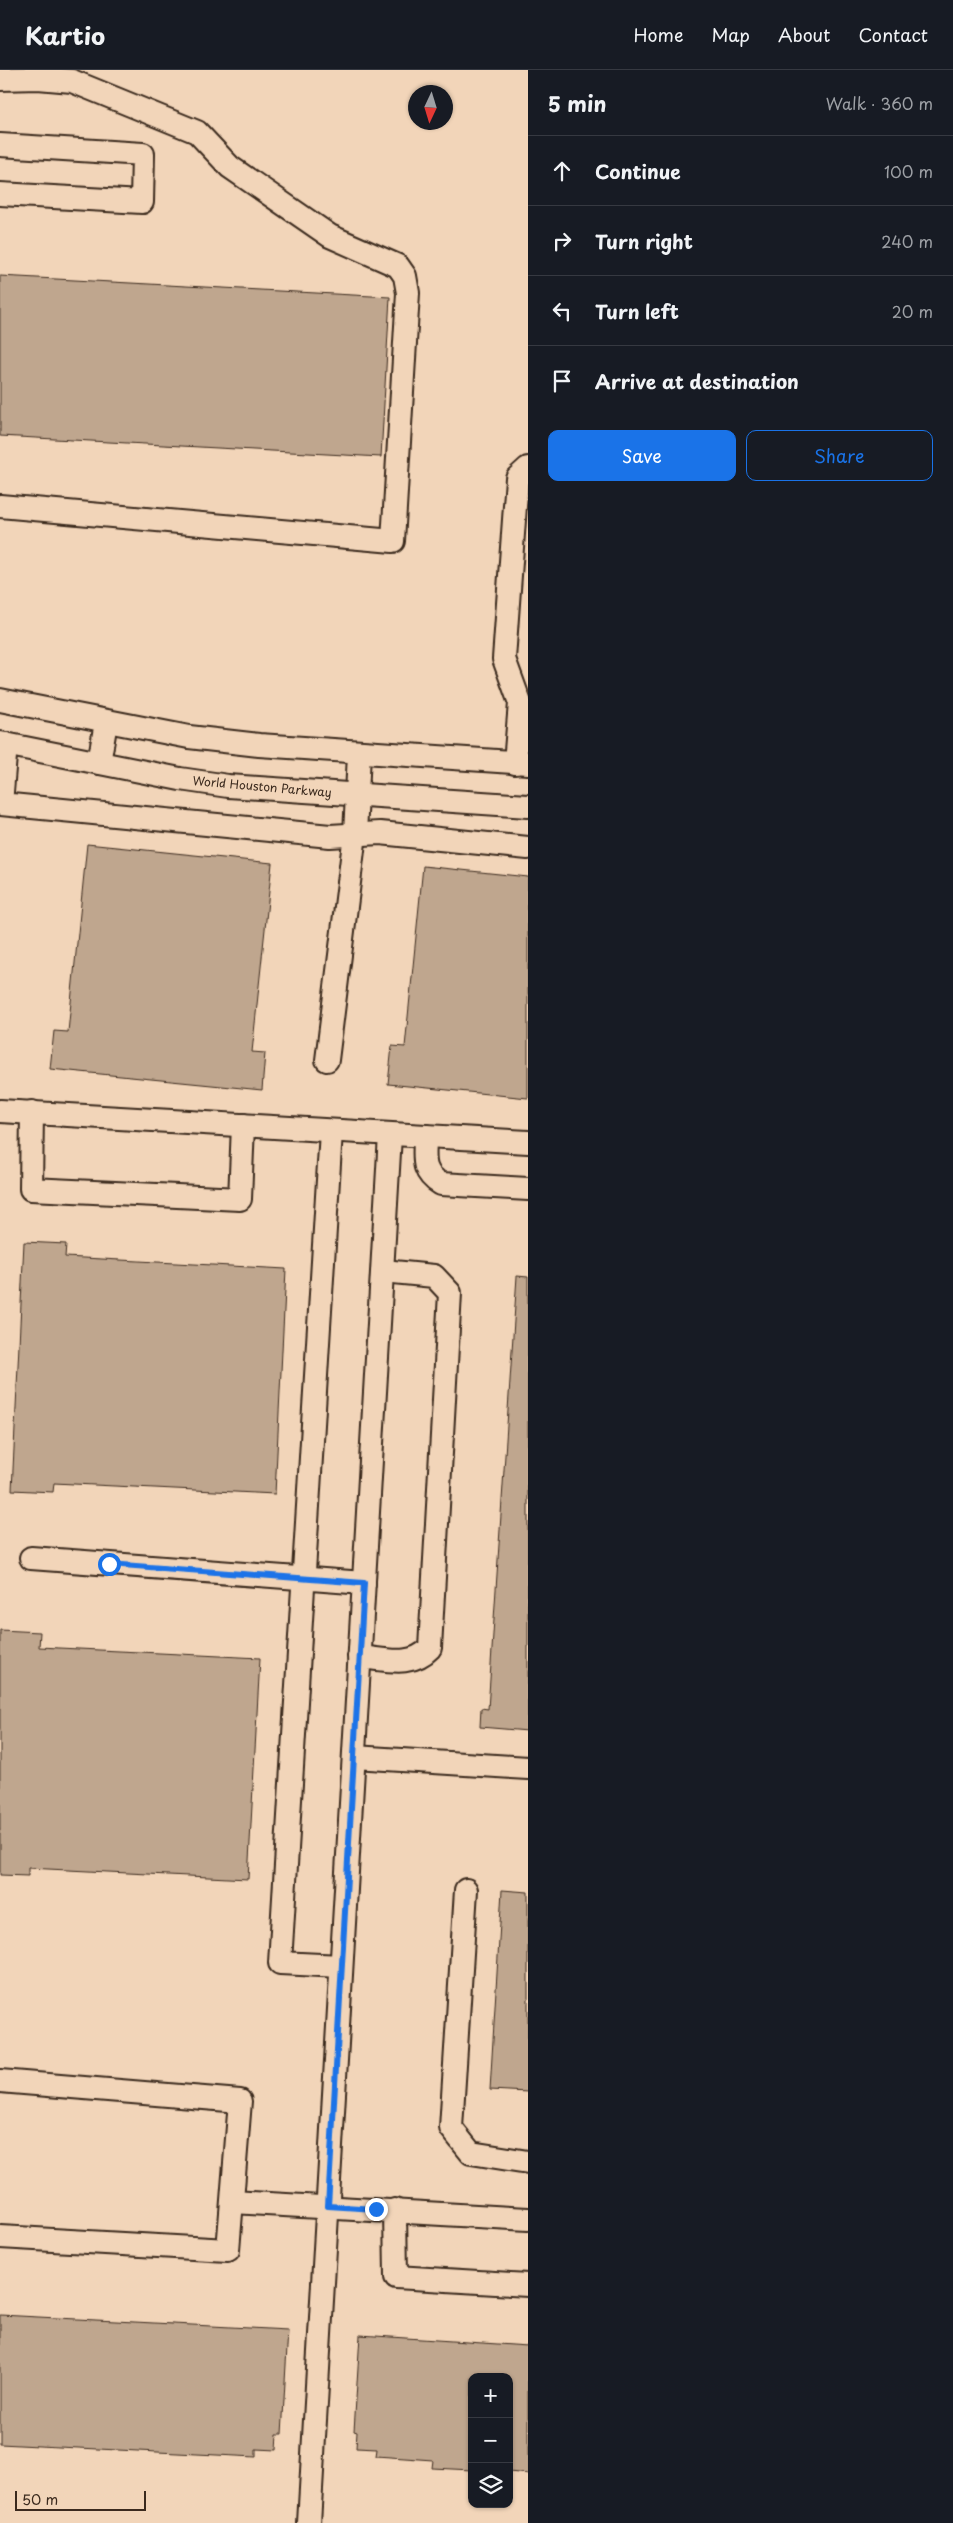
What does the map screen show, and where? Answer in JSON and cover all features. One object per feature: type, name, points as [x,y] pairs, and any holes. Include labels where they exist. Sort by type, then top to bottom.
[{"type":"street","points":[[0,79],[38,78],[72,80],[197,132],[230,167],[330,236],[398,266],[405,276],[408,293],[393,541],[0,506]]},
{"type":"street","points":[[0,145],[143,154],[142,202],[0,194]]},
{"type":"street","points":[[0,700],[106,722],[206,739],[359,754],[522,763],[524,703],[504,660],[517,478],[528,468]]},
{"type":"street","points":[[99,763],[106,722]]},
{"type":"street","points":[[3,744],[1,804],[330,836],[380,833],[528,848]]},
{"type":"street","name":"World Houston Parkway","points":[[3,744],[228,786],[528,806]]},
{"type":"street","points":[[327,1060],[355,834],[359,754]]},
{"type":"street","points":[[0,1110],[528,1142]]},
{"type":"street","points":[[32,1112],[31,1189],[240,1199],[243,1126]]},
{"type":"street","points":[[330,1131],[280,1962],[342,1966]]},
{"type":"street","points":[[309,2523],[390,1135]]},
{"type":"street","points":[[425,1136],[425,1166],[430,1177],[440,1184],[528,1190]]},
{"type":"street","points":[[360,1657],[412,1661],[421,1658],[430,1648],[450,1293],[434,1276],[383,1271]]},
{"type":"street","points":[[31,1558],[303,1580],[364,1583]]},
{"type":"street","points":[[354,1757],[528,1768]]},
{"type":"street","points":[[466,1890],[452,2128],[471,2153],[528,2162]]},
{"type":"street","points":[[0,2081],[240,2102],[228,2250],[0,2236]]},
{"type":"street","points":[[233,2202],[528,2218]]},
{"type":"street","points":[[395,2210],[396,2277],[528,2285]]},
{"type":"building","points":[[0,276],[390,297],[381,457],[0,436]]},
{"type":"building","points":[[87,844],[272,863],[252,1052],[265,1053],[262,1090],[50,1069],[54,1031],[68,1032]]},
{"type":"building","points":[[423,866],[528,877],[528,1098],[388,1084],[392,1046],[405,1047]]},
{"type":"building","points":[[24,1242],[66,1244],[65,1257],[286,1269],[275,1494],[54,1483],[53,1492],[12,1490]]},
{"type":"building","points":[[517,1276],[528,1277],[528,1731],[480,1727],[481,1708],[488,1709]]},
{"type":"building","points":[[0,1630],[40,1632],[39,1647],[260,1658],[248,1879],[28,1868],[28,1876],[0,1875]]},
{"type":"building","points":[[502,1890],[528,1892],[528,2092],[490,2090]]},
{"type":"building","points":[[0,2315],[288,2330],[282,2434],[277,2434],[276,2450],[256,2449],[256,2457],[0,2444]]},
{"type":"building","points":[[360,2335],[528,2346],[528,2474],[513,2472],[513,2373],[468,2373],[468,2470],[432,2468],[433,2460],[376,2456],[377,2449],[356,2448],[357,2432],[354,2431]]},
{"type":"route","points":[[109,1564],[303,1580],[364,1583],[328,2206],[376,2209]]}]
